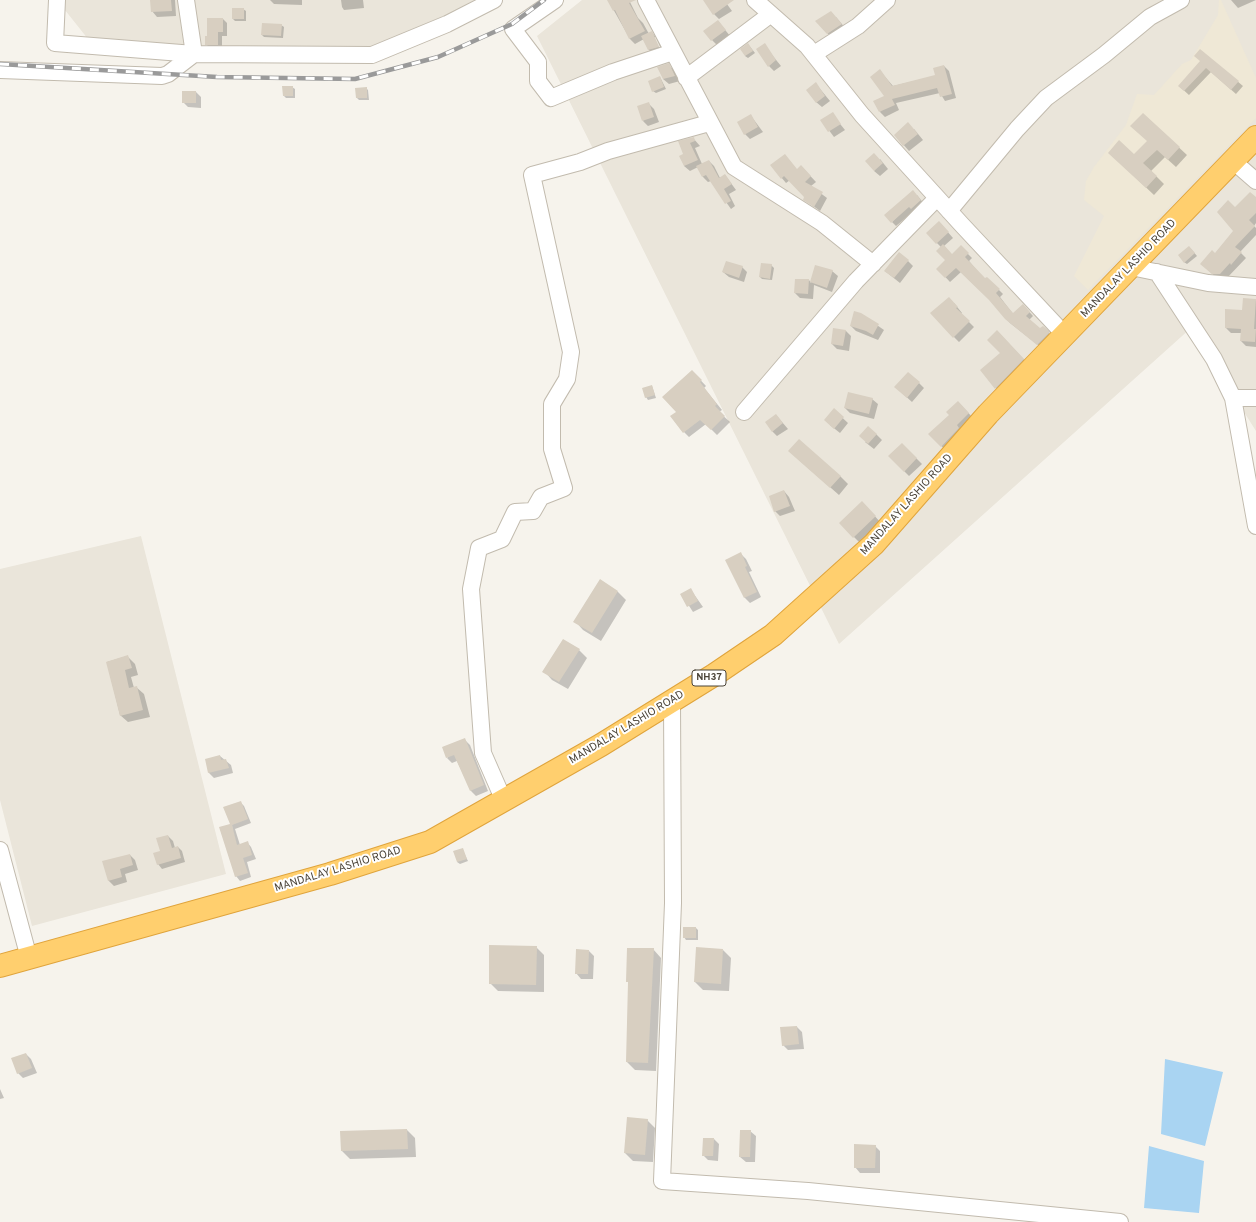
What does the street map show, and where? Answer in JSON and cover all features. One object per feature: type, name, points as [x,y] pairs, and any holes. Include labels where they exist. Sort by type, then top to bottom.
[{"type":"highway","name":"MANDALAY LASHIO ROAD","points":[[0,966],[330,874],[422,844],[504,801],[601,745],[773,635],[874,544],[988,414],[1256,137]]},
{"type":"street","points":[[57,0],[55,42],[194,54],[372,55],[448,24],[494,0]]},
{"type":"street","points":[[186,0],[194,54]]},
{"type":"street","points":[[554,0],[513,29],[538,62],[538,81],[551,98],[613,72],[673,52]]},
{"type":"street","points":[[646,0],[709,123],[734,167],[822,223],[872,264]]},
{"type":"street","points":[[755,0],[807,46],[862,115],[1065,335]]},
{"type":"street","points":[[814,54],[858,26],[887,0]]},
{"type":"street","points":[[949,211],[1017,129],[1046,98],[1104,55],[1150,17],[1181,0]]},
{"type":"street","points":[[686,78],[771,14]]},
{"type":"street","points":[[0,70],[162,76],[168,74],[194,54]]},
{"type":"street","points":[[504,801],[483,753],[471,589],[479,548],[502,539],[515,512],[533,512],[541,497],[564,488],[552,449],[552,404],[567,379],[572,352],[532,175],[580,162],[622,147],[709,123]]},
{"type":"street","points":[[1233,162],[1256,181]]},
{"type":"street","points":[[744,412],[856,281],[937,198]]},
{"type":"street","points":[[1131,267],[1208,283],[1256,287]]},
{"type":"street","points":[[1157,272],[1214,359],[1232,398],[1252,482],[1256,526]]},
{"type":"street","points":[[1232,398],[1256,398]]},
{"type":"street","points":[[672,701],[673,903],[662,1181],[816,1192],[1120,1222]]},
{"type":"street","points":[[0,850],[29,958]]},
{"type":"shaded area","points":[[57,0],[480,0],[356,54],[202,50],[88,39]]},
{"type":"shaded area","points":[[582,0],[1256,0],[1256,431],[1191,328],[839,644],[537,36]]},
{"type":"shaded area","points":[[1219,0],[1221,0],[1256,78],[1256,118],[1088,290],[1074,276],[1104,216],[1084,200],[1086,181],[1094,167],[1126,125],[1137,94],[1154,95],[1182,64],[1191,60],[1218,15]]},
{"type":"shaded area","points":[[141,536],[226,874],[32,926],[0,800],[0,569]]},
{"type":"water","points":[[1165,1059],[1223,1072],[1205,1146],[1161,1134]]},
{"type":"water","points":[[1149,1146],[1204,1161],[1199,1213],[1144,1208]]},
{"type":"building","points":[[150,0],[171,0],[172,11],[151,12]]},
{"type":"building","points":[[607,0],[636,0],[629,3],[645,31],[629,39],[615,10],[613,11]]},
{"type":"building","points":[[703,0],[734,0],[713,15]]},
{"type":"building","points":[[232,8],[244,8],[244,19],[232,19]]},
{"type":"building","points":[[831,11],[842,24],[827,34],[815,21]]},
{"type":"building","points":[[207,18],[223,18],[223,32],[218,32],[218,45],[205,45],[205,36],[207,36]]},
{"type":"building","points":[[718,20],[726,30],[711,41],[703,31]]},
{"type":"building","points":[[262,23],[282,24],[281,36],[261,35]]},
{"type":"building","points":[[652,31],[659,47],[648,50],[641,36]]},
{"type":"building","points":[[748,43],[753,51],[745,56],[740,49]]},
{"type":"building","points":[[765,43],[776,60],[768,67],[756,49]]},
{"type":"building","points":[[1200,49],[1239,81],[1231,90],[1206,68],[1184,91],[1178,86],[1200,61],[1194,56]]},
{"type":"building","points":[[669,63],[675,76],[663,79],[657,67]]},
{"type":"building","points":[[944,65],[952,94],[940,97],[937,88],[892,99],[895,105],[879,112],[873,101],[884,96],[870,77],[880,69],[892,86],[935,75],[933,68]]},
{"type":"building","points":[[660,76],[664,87],[652,92],[648,81]]},
{"type":"building","points":[[816,82],[825,96],[816,103],[806,90]]},
{"type":"building","points":[[282,86],[293,86],[293,96],[283,96]]},
{"type":"building","points":[[367,87],[367,98],[356,98],[355,88]]},
{"type":"building","points":[[182,91],[196,91],[196,103],[182,103]]},
{"type":"building","points":[[649,102],[654,117],[642,121],[637,106]]},
{"type":"building","points":[[833,112],[841,124],[828,132],[820,120]]},
{"type":"building","points":[[1143,113],[1180,147],[1168,160],[1157,150],[1143,163],[1157,176],[1146,188],[1108,153],[1119,140],[1134,154],[1147,141],[1130,126]]},
{"type":"building","points":[[751,114],[758,127],[744,135],[737,122]]},
{"type":"building","points":[[908,122],[918,134],[903,146],[894,135]]},
{"type":"building","points":[[694,137],[695,141],[690,143],[698,160],[684,166],[679,156],[683,154],[678,141]]},
{"type":"building","points":[[874,153],[883,163],[874,171],[865,161]]},
{"type":"building","points":[[785,154],[797,169],[801,165],[811,176],[805,182],[823,192],[814,207],[803,200],[804,197],[784,176],[781,179],[770,165]]},
{"type":"building","points":[[709,160],[719,178],[725,174],[732,184],[724,189],[731,201],[725,204],[706,175],[702,177],[696,166]]},
{"type":"building","points":[[913,190],[921,200],[911,209],[909,207],[891,223],[884,215]]},
{"type":"building","points":[[1250,192],[1256,197],[1256,213],[1249,220],[1255,226],[1235,247],[1242,252],[1231,265],[1230,263],[1220,274],[1212,274],[1200,264],[1212,250],[1215,253],[1233,231],[1217,212],[1228,200],[1235,207]]},
{"type":"building","points":[[939,221],[949,232],[936,244],[926,233]]},
{"type":"building","points":[[943,244],[952,254],[961,245],[969,253],[965,257],[985,278],[987,277],[1000,289],[996,293],[1013,313],[1023,304],[1030,312],[1026,316],[1040,328],[1043,326],[1050,332],[1037,345],[1005,319],[989,300],[956,268],[945,278],[936,269],[945,260],[936,251]]},
{"type":"building","points":[[1189,246],[1195,253],[1184,263],[1178,255]]},
{"type":"building","points":[[899,252],[909,260],[894,278],[884,271]]},
{"type":"building","points":[[726,261],[743,266],[739,278],[722,272]]},
{"type":"building","points":[[761,263],[772,264],[770,279],[759,277]]},
{"type":"building","points":[[815,265],[833,270],[827,288],[810,282]]},
{"type":"building","points":[[795,279],[809,279],[808,294],[794,293]]},
{"type":"building","points":[[949,297],[958,307],[956,308],[970,321],[953,338],[930,313]]},
{"type":"building","points":[[1243,298],[1256,299],[1254,329],[1256,329],[1255,342],[1240,341],[1241,329],[1225,328],[1225,309],[1242,310]]},
{"type":"building","points":[[854,311],[861,313],[879,324],[873,335],[850,326]]},
{"type":"building","points":[[833,328],[846,330],[843,346],[831,344]]},
{"type":"building","points":[[997,330],[1024,359],[995,389],[980,370],[1000,353],[987,340]]},
{"type":"building","points":[[692,370],[702,380],[700,382],[717,404],[715,406],[725,416],[711,430],[700,420],[683,433],[670,416],[676,412],[662,397]]},
{"type":"building","points":[[908,372],[920,382],[907,398],[894,387]]},
{"type":"building","points":[[652,385],[655,395],[645,398],[642,388]]},
{"type":"building","points":[[848,392],[873,398],[869,414],[844,408]]},
{"type":"building","points":[[958,401],[969,413],[957,425],[959,428],[941,447],[928,434],[949,415],[946,412]]},
{"type":"building","points":[[834,408],[844,417],[834,429],[824,420]]},
{"type":"building","points":[[776,414],[783,423],[772,432],[765,422]]},
{"type":"building","points":[[868,426],[877,434],[868,444],[859,436]]},
{"type":"building","points":[[799,439],[841,476],[830,488],[788,451]]},
{"type":"building","points":[[902,443],[917,458],[904,472],[888,456]]},
{"type":"building","points":[[784,490],[790,506],[774,512],[769,496]]},
{"type":"building","points":[[862,501],[876,516],[853,538],[839,523]]},
{"type":"building","points":[[741,552],[747,566],[745,567],[757,592],[744,598],[725,560]]},
{"type":"building","points":[[600,579],[618,591],[592,633],[573,622]]},
{"type":"building","points":[[691,588],[698,601],[687,607],[680,594]]},
{"type":"building","points":[[563,639],[580,649],[559,682],[542,672]]},
{"type":"building","points":[[128,655],[132,668],[125,670],[129,688],[137,686],[143,710],[120,716],[106,662]]},
{"type":"building","points":[[465,738],[484,785],[470,791],[454,755],[446,758],[442,747]]},
{"type":"building","points":[[220,755],[221,760],[226,759],[229,768],[208,773],[205,759]]},
{"type":"building","points":[[241,801],[248,819],[232,825],[237,845],[248,841],[252,855],[243,858],[248,873],[235,877],[219,827],[230,824],[223,807]]},
{"type":"building","points":[[168,835],[172,848],[178,846],[181,858],[157,865],[153,853],[160,851],[156,838]]},
{"type":"building","points":[[463,848],[467,859],[457,862],[453,851]]},
{"type":"building","points":[[130,854],[133,865],[120,869],[122,877],[108,881],[102,861]]},
{"type":"building","points":[[683,927],[696,927],[696,938],[683,938]]},
{"type":"building","points":[[489,945],[537,946],[536,985],[489,984]]},
{"type":"building","points":[[696,947],[723,949],[721,984],[694,982]]},
{"type":"building","points":[[627,948],[654,948],[648,1063],[626,1062],[628,982],[626,982]]},
{"type":"building","points":[[576,949],[589,950],[588,974],[575,974]]},
{"type":"building","points":[[797,1026],[799,1044],[782,1046],[780,1027]]},
{"type":"building","points":[[26,1053],[32,1068],[17,1074],[11,1058]]},
{"type":"building","points":[[627,1117],[648,1119],[645,1155],[624,1153]]},
{"type":"building","points":[[407,1129],[408,1149],[341,1151],[340,1131]]},
{"type":"building","points":[[740,1130],[751,1130],[750,1157],[739,1157]]},
{"type":"building","points":[[703,1138],[714,1138],[713,1156],[702,1156]]},
{"type":"building","points":[[854,1144],[876,1145],[875,1168],[854,1168]]},
{"type":"railway","points":[[0,64],[217,77],[355,79],[438,57],[512,24],[544,0]]}]
